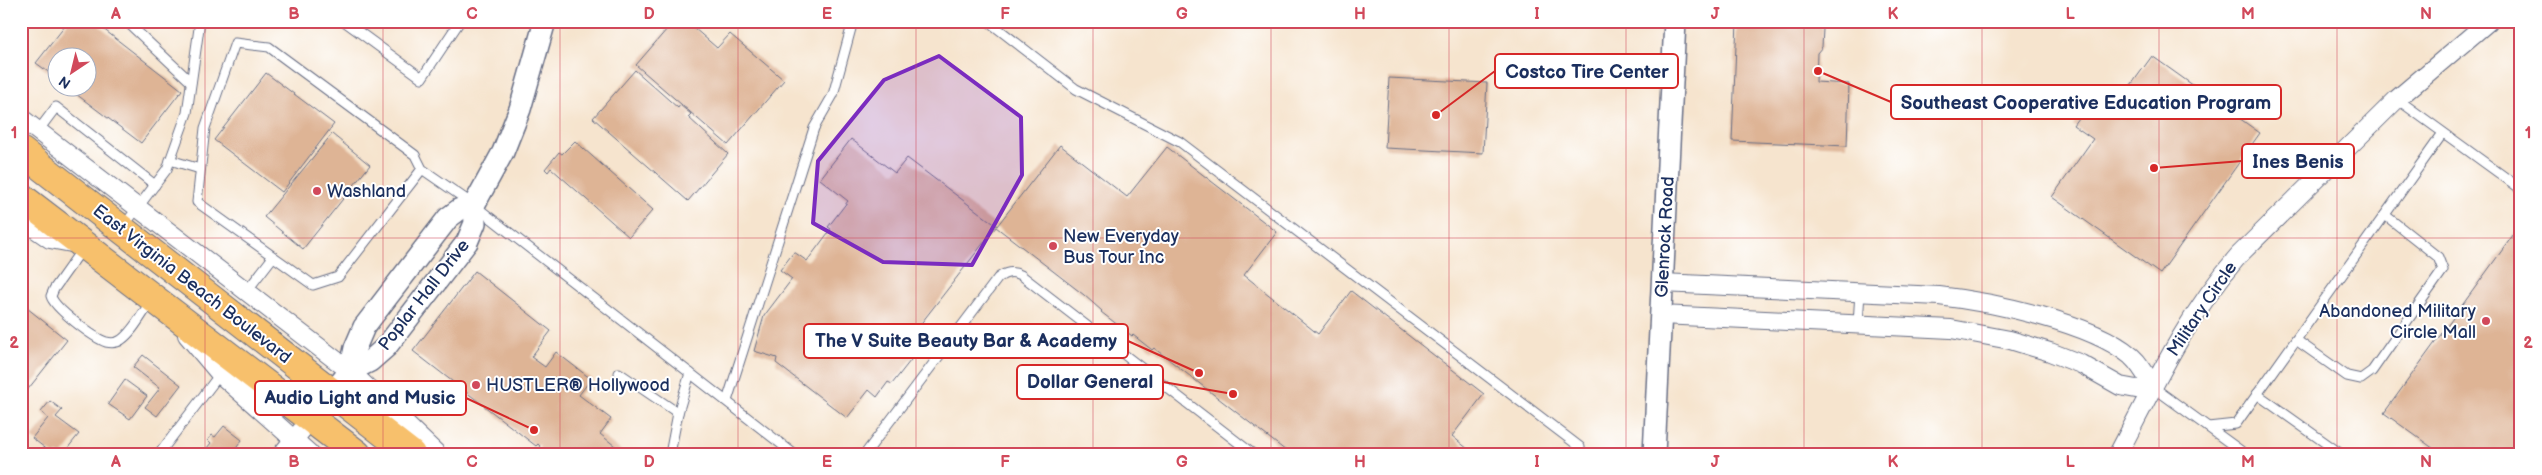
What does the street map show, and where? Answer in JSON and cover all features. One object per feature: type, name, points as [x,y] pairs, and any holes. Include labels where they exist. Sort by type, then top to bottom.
[{"type":"main road","name":"East Virginia Beach Boulevard","points":[[30,141],[129,219],[332,393],[411,454]]},
{"type":"main road","name":"East Virginia Beach Boulevard","points":[[21,198],[357,454]]},
{"type":"street","name":"Poplar Hall Drive","points":[[311,419],[350,371],[370,361],[386,347],[467,242],[475,223],[474,205],[503,152],[520,109],[545,21]]},
{"type":"street","name":"Glenrock Road","points":[[1654,454],[1675,21]]},
{"type":"street","name":"Military Circle","points":[[2118,454],[2177,343],[2223,274],[2239,254],[2397,99],[2489,21]]},
{"type":"street","points":[[21,118],[30,141]]},
{"type":"street","name":"Poplar Hall Drive","points":[[350,371],[354,348],[370,319],[448,218],[460,210],[474,205]]},
{"type":"street","points":[[129,219],[246,292],[350,371],[437,454]]},
{"type":"street","points":[[21,220],[50,239],[84,246]]},
{"type":"street","points":[[1661,315],[1951,329],[2010,340],[2050,352],[2074,361],[2120,386],[2136,389],[2153,387],[2143,368],[2130,355],[2112,344],[2072,326],[1972,300],[1860,292],[1662,283]]},
{"type":"street","points":[[153,298],[220,374],[310,454]]},
{"type":"street","points":[[282,454],[311,419]]},
{"type":"lane","points":[[126,21],[191,82]]},
{"type":"lane","points":[[129,219],[167,169],[187,113],[200,21]]},
{"type":"lane","points":[[344,21],[422,78],[460,21]]},
{"type":"lane","points":[[727,401],[814,128],[833,95],[853,21]]},
{"type":"lane","points":[[988,21],[1076,89],[1180,142],[1580,447],[1580,454]]},
{"type":"lane","points":[[422,169],[338,277],[313,285],[197,202],[205,128],[235,43],[269,46],[415,154],[422,169],[474,205],[794,454]]},
{"type":"lane","points":[[2397,99],[2521,189]]},
{"type":"lane","points":[[30,141],[56,107],[155,185]]},
{"type":"lane","points":[[2208,427],[2236,424],[2443,132]]},
{"type":"lane","points":[[170,160],[200,169]]},
{"type":"lane","points":[[2296,340],[2355,379],[2362,379],[2368,376],[2383,355],[2443,270],[2438,256],[2385,215]]},
{"type":"lane","points":[[84,246],[51,296],[57,306],[98,337],[107,342],[116,342],[126,336],[153,298]]},
{"type":"lane","points":[[246,292],[273,257]]},
{"type":"lane","points":[[865,454],[998,278],[1006,273],[1014,272],[1021,275],[1253,454]]},
{"type":"lane","points":[[1858,324],[1860,292]]},
{"type":"lane","points":[[619,373],[678,413]]},
{"type":"lane","points":[[159,454],[220,374]]},
{"type":"lane","points":[[670,454],[678,413],[690,374]]},
{"type":"lane","points":[[2153,387],[2245,454]]},
{"type":"lane","points":[[2257,394],[2341,454]]},
{"type":"highlighted area","points":[[939,56],[1021,117],[1022,175],[972,265],[883,262],[813,223],[818,161],[884,80]]},
{"type":"building","points":[[69,21],[93,21],[182,90],[141,143],[81,98],[98,98],[98,48],[48,48],[48,72],[36,63]]},
{"type":"building","points":[[674,21],[686,21],[717,48],[730,34],[784,80],[728,145],[636,65]]},
{"type":"building","points":[[1737,21],[1819,21],[1819,25],[1823,29],[1822,47],[1817,53],[1816,82],[1849,84],[1847,146],[1732,141]]},
{"type":"building","points":[[2152,56],[2260,133],[2160,274],[2052,197],[2093,139],[2073,125],[2091,100],[2110,114]]},
{"type":"building","points":[[635,70],[678,108],[680,105],[691,114],[688,117],[728,154],[688,201],[593,118]]},
{"type":"building","points":[[266,73],[334,124],[282,192],[214,140]]},
{"type":"building","points":[[1389,78],[1487,83],[1483,153],[1385,148]]},
{"type":"building","name":"Washland","points":[[332,134],[370,165],[303,249],[264,217]]},
{"type":"building","points":[[851,139],[895,173],[907,158],[997,226],[1060,145],[1127,197],[1167,147],[1277,232],[1244,275],[1318,334],[1351,291],[1484,394],[1452,436],[1474,454],[1287,454],[1286,451],[1154,348],[1152,350],[1101,312],[1084,295],[996,227],[919,326],[925,331],[921,335],[925,338],[912,353],[914,356],[892,384],[888,382],[877,397],[869,390],[847,418],[776,363],[777,358],[754,351],[764,316],[792,279],[780,270],[794,252],[807,261],[831,229],[828,227],[848,201],[820,179]]},
{"type":"building","points":[[575,141],[653,210],[629,237],[551,168],[548,172],[545,169],[559,152],[562,154]]},
{"type":"building","name":"Abandoned Military Circle Mall","points":[[2519,227],[2521,454],[2441,454],[2384,413]]},
{"type":"building","points":[[475,271],[551,331],[531,357],[545,367],[556,352],[591,379],[579,395],[611,419],[600,434],[625,454],[539,454],[536,451],[540,446],[538,444],[536,446],[413,351]]},
{"type":"building","points":[[21,305],[67,340],[21,398]]},
{"type":"building","points":[[143,355],[181,385],[157,416],[145,407],[160,388],[133,367]]},
{"type":"building","points":[[125,380],[147,396],[130,419],[108,404]]},
{"type":"building","points":[[50,401],[62,410],[56,417],[79,434],[63,454],[53,454],[32,438],[48,418],[41,412]]},
{"type":"building","points":[[224,426],[242,440],[232,454],[202,454],[211,443],[208,440],[212,435],[215,437]]},
{"type":"place","name":"Southeast Cooperative Education Program","points":[[1818,71]]},
{"type":"place","name":"Costco Tire Center","points":[[1436,115]]},
{"type":"place","name":"Ines Benis","points":[[2154,168]]},
{"type":"place","name":"Washland","points":[[317,191]]},
{"type":"place","name":"New Everyday Bus Tour Inc","points":[[1053,246]]},
{"type":"place","name":"Abandoned Military Circle Mall","points":[[2486,321]]},
{"type":"place","name":"The V Suite Beauty Bar & Academy","points":[[1199,373]]},
{"type":"place","name":"HUSTLER® Hollywood","points":[[476,385]]},
{"type":"place","name":"Dollar General","points":[[1233,394]]},
{"type":"place","name":"Audio Light and Music","points":[[534,430]]}]
